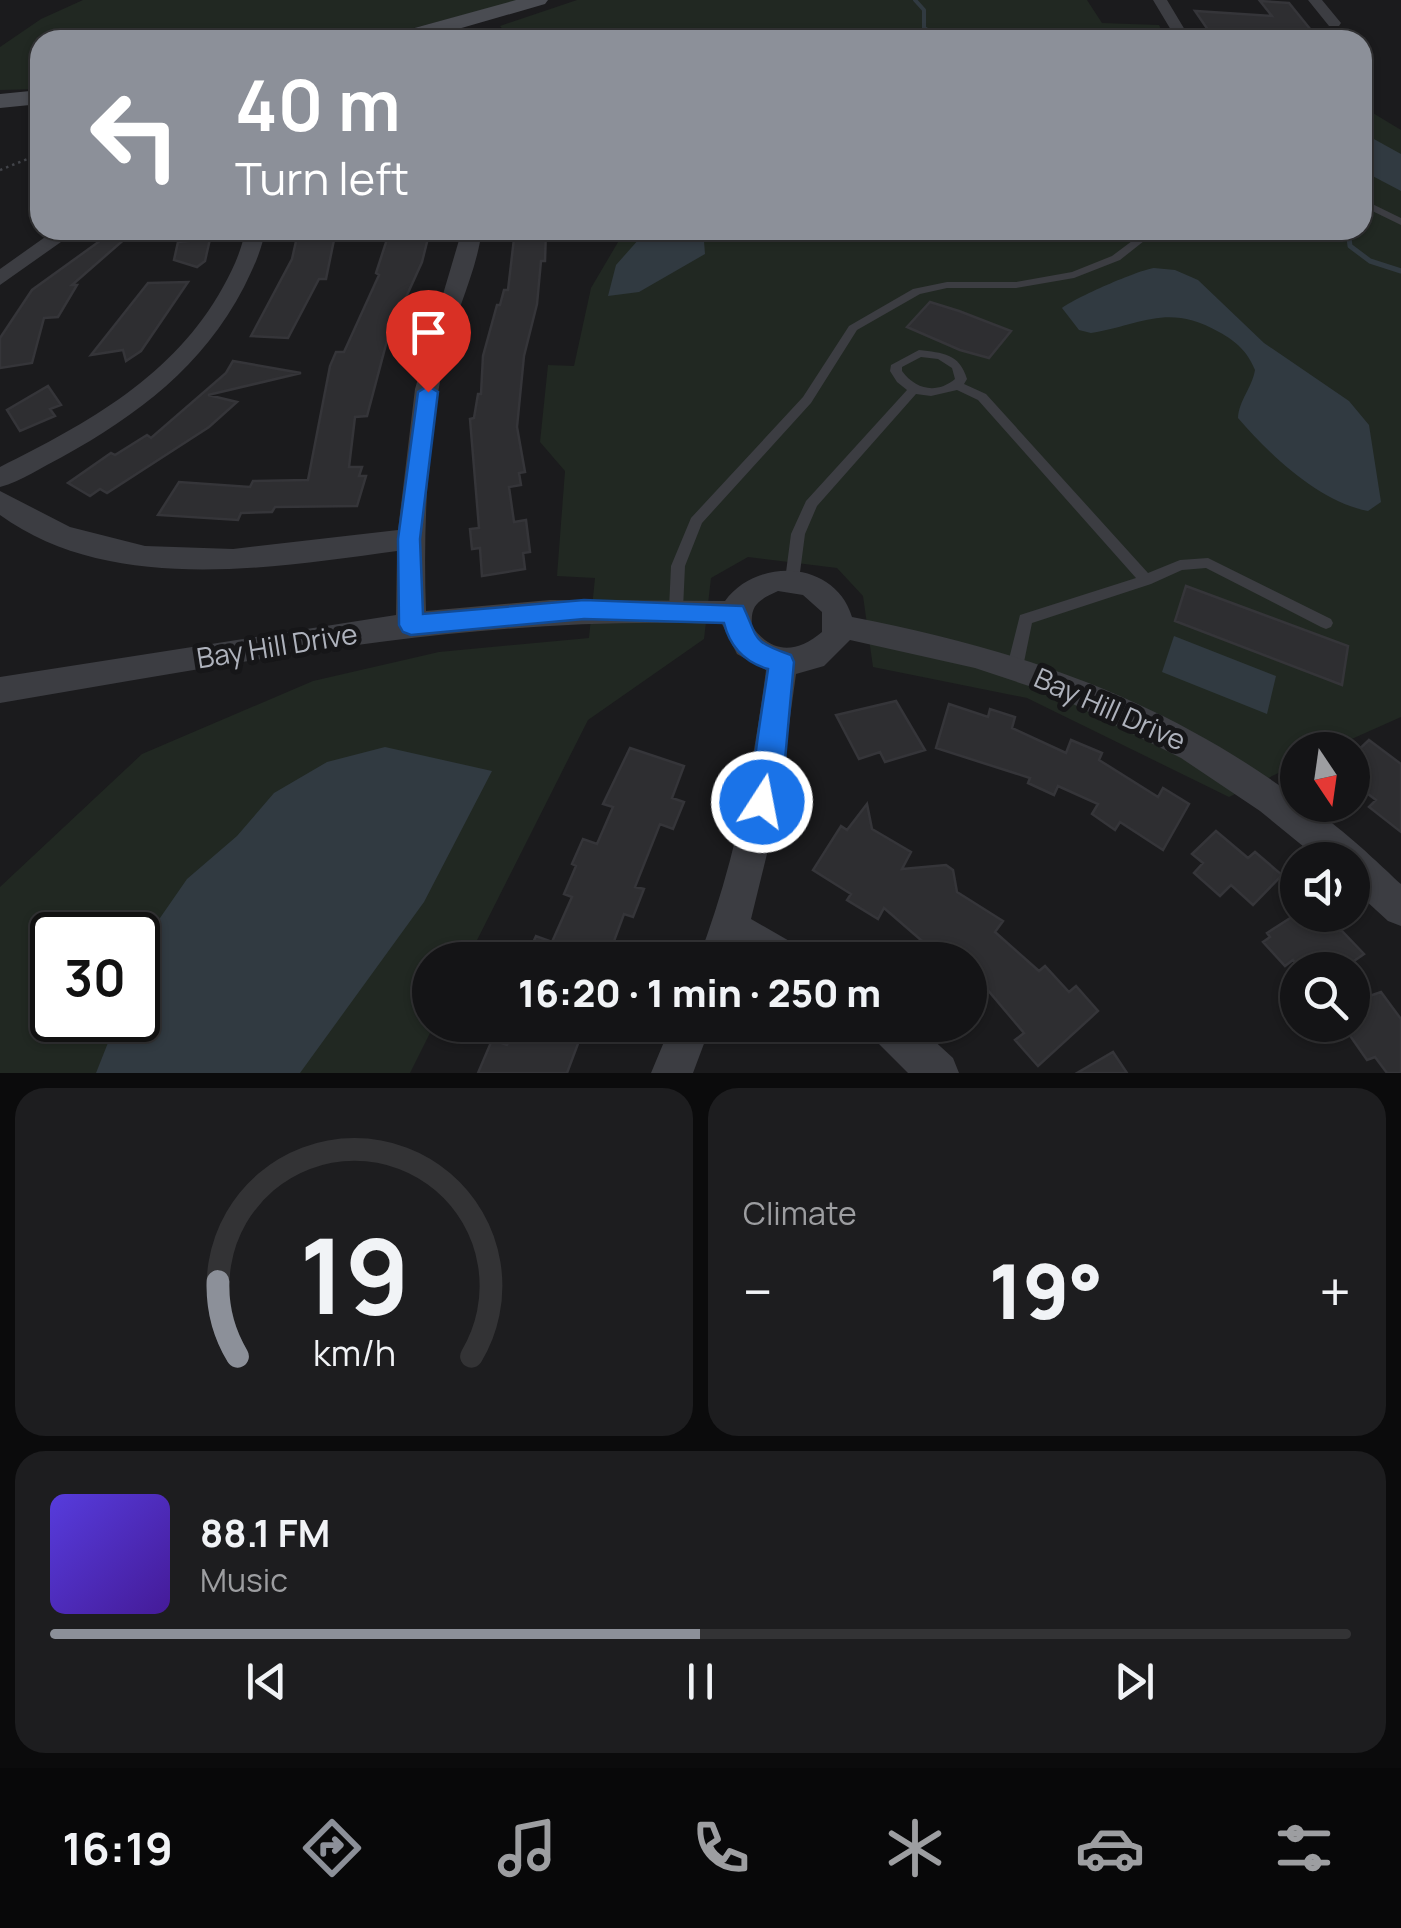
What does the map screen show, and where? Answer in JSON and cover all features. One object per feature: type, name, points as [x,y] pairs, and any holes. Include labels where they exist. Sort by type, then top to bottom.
[{"type":"main road","points":[[432,30],[538,0]]},
{"type":"main road","points":[[0,101],[30,98]]},
{"type":"street","points":[[1160,0],[1178,30]]},
{"type":"street","points":[[1315,0],[1334,23]]},
{"type":"street","points":[[0,279],[54,240]]},
{"type":"street","points":[[0,478],[142,397],[174,370],[202,342],[223,308],[253,240]]},
{"type":"street","points":[[411,625],[409,539],[432,361],[469,240]]},
{"type":"street","points":[[0,500],[22,517],[111,553],[163,560],[278,556],[409,539]]},
{"type":"street","points":[[792,580],[807,584],[832,601],[840,626],[827,649],[814,658],[782,662],[765,658],[740,639],[734,613],[748,591],[760,584],[792,580]]},
{"type":"street","name":"Bay Hill Drive","points":[[0,690],[411,625],[553,610],[676,609],[734,613]]},
{"type":"street","name":"Bay Hill Drive","points":[[840,626],[1016,667],[1121,708],[1206,753],[1325,842]]},
{"type":"street","points":[[724,942],[770,771],[782,662]]},
{"type":"street","name":"Bay Hill Drive","points":[[1370,880],[1401,908]]},
{"type":"street","points":[[672,1073],[684,1042]]},
{"type":"street","points":[[906,1042],[938,1073]]},
{"type":"lane","points":[[1372,207],[1401,222]]},
{"type":"lane","points":[[676,609],[678,566],[696,522],[807,400],[853,328],[917,291],[947,285],[1016,285],[1074,275],[1116,258],[1141,240]]},
{"type":"lane","points":[[919,353],[940,356],[957,366],[961,379],[957,385],[943,392],[914,390],[904,384],[896,371],[901,359],[919,353]]},
{"type":"lane","points":[[957,385],[982,397],[1146,580]]},
{"type":"lane","points":[[792,580],[798,534],[811,504],[914,390]]},
{"type":"lane","points":[[1016,667],[1025,619],[1180,565],[1208,563],[1326,623]]},
{"type":"path","points":[[0,170],[30,158]]},
{"type":"shaded area","points":[[83,0],[520,0],[407,30],[30,30],[30,89],[0,90],[0,47],[41,19]]},
{"type":"shaded area","points":[[577,0],[1087,0],[1102,23],[1159,25],[1161,30],[503,30],[500,26]]},
{"type":"shaded area","points":[[1372,112],[1401,130],[1401,717],[1367,732],[1280,732],[1280,772],[1229,797],[1027,698],[873,667],[863,596],[837,568],[748,557],[711,578],[704,639],[588,720],[476,942],[412,942],[412,1042],[426,1042],[410,1073],[0,1073],[0,887],[142,754],[313,681],[439,652],[589,638],[595,578],[557,576],[565,471],[540,442],[548,365],[574,366],[591,288],[619,240],[1372,240]]},
{"type":"shaded area","points":[[1372,138],[1401,154],[1401,191],[1372,176]]},
{"type":"shaded area","points":[[638,240],[704,241],[705,254],[639,292],[608,296],[616,265]]},
{"type":"shaded area","points":[[1154,268],[1175,270],[1198,280],[1264,343],[1349,401],[1369,425],[1381,502],[1368,511],[1332,498],[1297,475],[1251,432],[1238,418],[1255,370],[1245,352],[1225,336],[1201,323],[1170,317],[1091,333],[1079,330],[1062,308],[1107,285]]},
{"type":"shaded area","points":[[1174,636],[1276,676],[1267,714],[1162,672]]},
{"type":"shaded area","points":[[385,747],[492,771],[424,902],[300,1073],[96,1073],[108,1042],[160,1042],[160,918],[187,879],[237,836],[274,793],[327,762]]},
{"type":"building","points":[[1260,1],[1289,3],[1311,30],[1208,30],[1195,11],[1272,16]]},
{"type":"building","points":[[101,240],[124,240],[72,285],[77,285],[58,317],[44,318],[32,363],[0,368],[0,338],[32,290]]},
{"type":"building","points":[[210,240],[205,261],[197,267],[174,260],[178,242]]},
{"type":"building","points":[[296,240],[334,240],[326,279],[319,279],[288,338],[251,336],[292,259]]},
{"type":"building","points":[[387,240],[428,240],[422,262],[388,337],[367,416],[355,417],[349,467],[362,467],[359,476],[366,476],[357,506],[275,507],[272,512],[241,513],[238,520],[158,515],[179,482],[250,487],[253,481],[308,480],[330,366],[336,352],[344,352],[379,275],[376,273]]},
{"type":"building","points":[[514,240],[546,240],[537,304],[524,356],[517,427],[525,472],[519,473],[521,485],[509,487],[514,522],[526,520],[530,552],[523,553],[525,569],[482,576],[480,548],[472,549],[470,529],[479,528],[470,419],[474,418],[481,394],[483,356],[497,305],[504,290],[508,290]]},
{"type":"building","points":[[188,282],[141,351],[126,361],[123,350],[91,355],[148,283]]},
{"type":"building","points":[[930,302],[1011,331],[989,358],[960,350],[907,327]]},
{"type":"building","points":[[233,361],[301,373],[208,395],[237,402],[209,427],[107,493],[100,489],[90,496],[68,483],[111,453],[115,455],[147,435],[151,438],[226,373]]},
{"type":"building","points":[[48,386],[61,405],[50,409],[55,416],[20,431],[7,410]]},
{"type":"building","points":[[1186,586],[1348,646],[1342,685],[1175,621]]},
{"type":"building","points":[[896,701],[925,750],[885,762],[880,752],[859,759],[836,715]]},
{"type":"building","points":[[949,704],[988,717],[990,709],[1015,717],[1012,728],[1066,753],[1071,740],[1102,753],[1099,760],[1158,797],[1163,788],[1189,804],[1163,850],[1120,822],[1115,830],[1092,814],[1098,804],[1058,786],[1054,795],[1028,783],[1030,778],[936,748]]},
{"type":"building","points":[[1370,741],[1401,764],[1401,832],[1370,808],[1376,800],[1370,796]]},
{"type":"building","points":[[630,748],[684,766],[672,798],[684,802],[673,829],[660,824],[635,887],[644,889],[633,917],[624,914],[614,942],[552,942],[572,897],[564,894],[583,839],[597,844],[613,807],[603,804]]},
{"type":"building","points":[[867,804],[872,829],[911,852],[902,869],[946,865],[953,870],[957,892],[1003,921],[995,932],[1039,971],[1045,966],[1069,992],[1076,986],[1098,1011],[1038,1066],[1015,1040],[1024,1033],[987,989],[987,942],[923,942],[884,908],[878,919],[847,900],[851,894],[813,870],[841,826],[847,830]]},
{"type":"building","points":[[1216,831],[1248,858],[1255,852],[1280,877],[1253,905],[1231,885],[1220,896],[1194,873],[1203,863],[1192,854]]},
{"type":"building","points":[[1280,925],[1280,932],[1343,932],[1362,952],[1280,952],[1280,961],[1263,942],[1270,937],[1267,933]]},
{"type":"building","points":[[1381,992],[1401,1019],[1401,1073],[1387,1073],[1375,1057],[1367,1060],[1354,1042],[1370,1042],[1370,996]]},
{"type":"building","points":[[491,1042],[579,1042],[567,1073],[478,1073]]},
{"type":"building","points":[[1113,1052],[1127,1073],[1077,1073]]},
{"type":"waterway","points":[[915,0],[924,10],[927,30]]},
{"type":"waterway","points":[[1349,240],[1350,246],[1370,261],[1401,271]]},
{"type":"route","points":[[428,392],[409,539],[411,625],[553,610],[676,609],[734,613],[740,639],[765,658],[782,662],[770,771],[762,802]]}]
